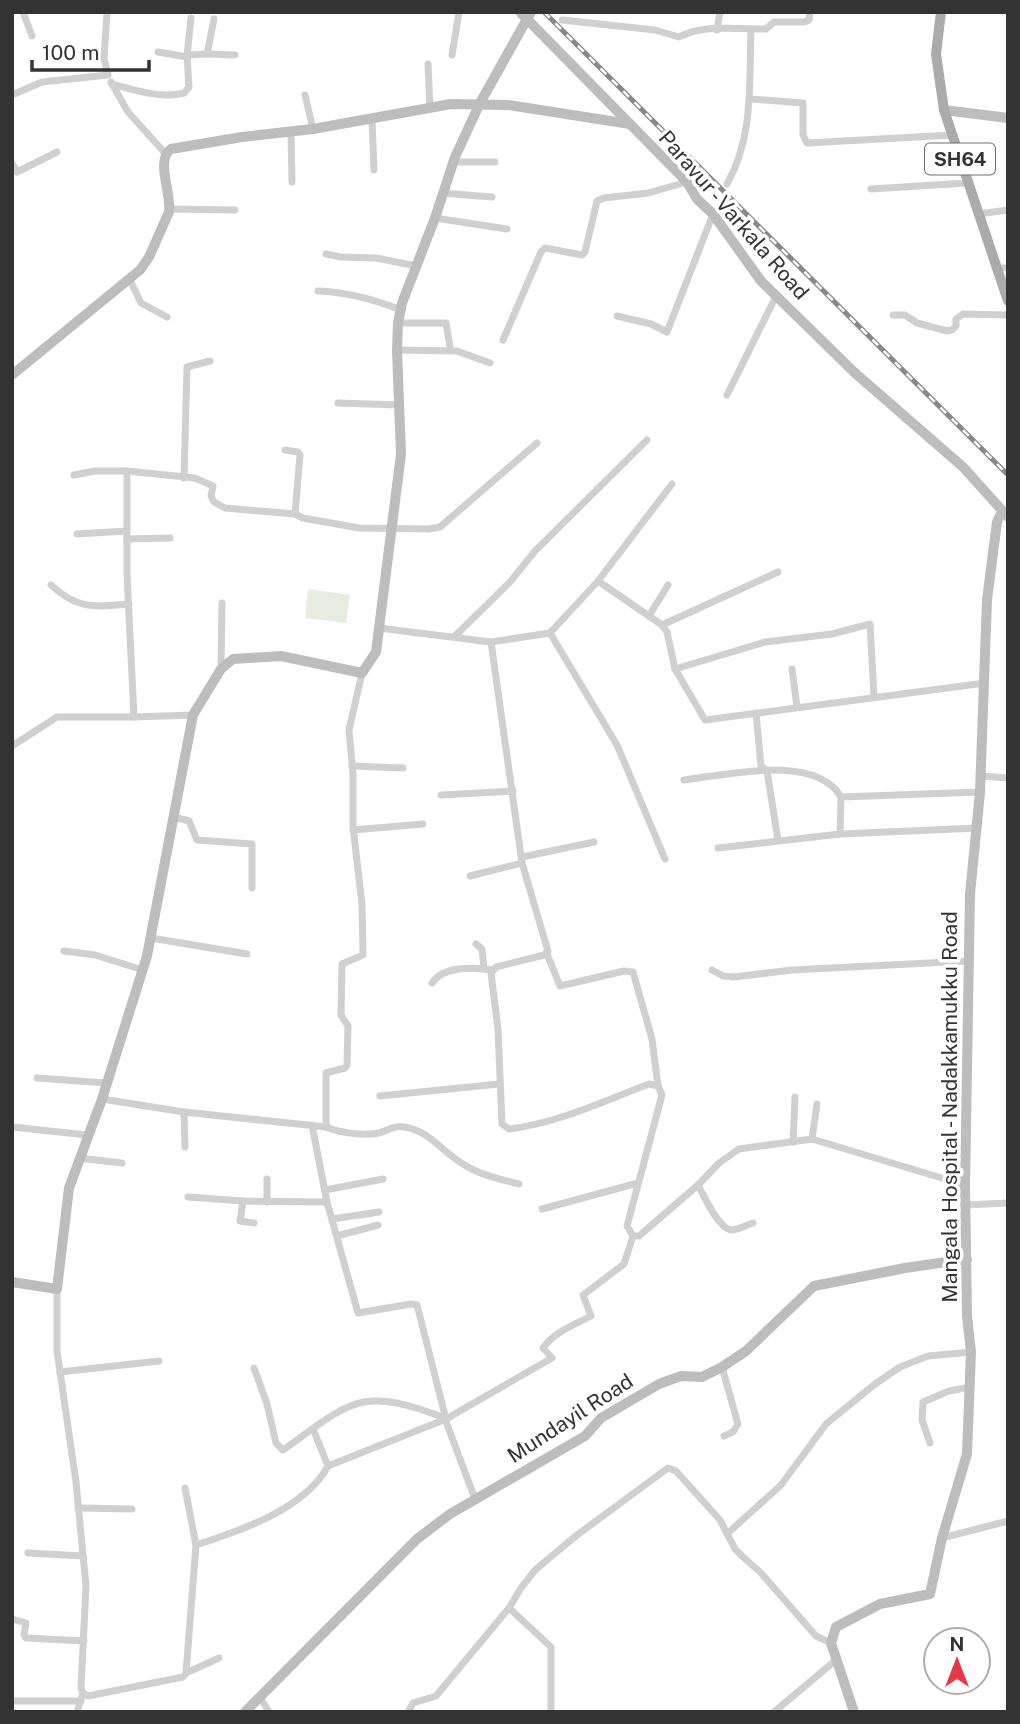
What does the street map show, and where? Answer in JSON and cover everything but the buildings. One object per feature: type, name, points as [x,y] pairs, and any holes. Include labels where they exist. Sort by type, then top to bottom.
[{"type":"main road","name":"SH64","points":[[941,12],[936,54],[944,110],[1008,301]]},
{"type":"main road","points":[[12,1282],[57,1289],[69,1188],[102,1099],[143,970],[193,715],[221,669],[233,659],[281,656],[362,673],[376,652],[401,454],[397,350],[401,310],[454,162],[480,103],[526,15]]},
{"type":"main road","name":"Paravur - Varkala Road","points":[[526,15],[687,183],[761,281],[855,373],[963,467],[1005,514]]},
{"type":"main road","points":[[12,375],[140,270],[149,257],[170,209],[163,161],[165,153],[171,149],[313,130],[451,104],[508,105],[630,124]]},
{"type":"main road","points":[[944,110],[1008,118]]},
{"type":"main road","name":"Mangala Hospital - Nadakkamukku Road","points":[[831,1643],[836,1627],[880,1604],[930,1594],[942,1538],[966,1464],[971,1387],[964,1185],[970,894],[978,828],[987,600],[997,522],[1005,514]]},
{"type":"main road","name":"Mundayil Road","points":[[246,1712],[417,1539],[450,1514],[585,1436],[601,1418],[659,1384],[681,1376],[702,1377],[722,1367],[746,1351],[814,1286],[967,1259]]},
{"type":"main road","points":[[831,1643],[854,1712]]},
{"type":"street","points":[[23,12],[32,36]]},
{"type":"street","points":[[107,12],[104,58],[108,75],[128,112],[165,153]]},
{"type":"street","points":[[452,55],[458,12]]},
{"type":"street","points":[[717,30],[719,12]]},
{"type":"street","points":[[562,20],[655,30],[679,37],[693,29],[766,29],[774,22],[804,22],[809,20],[810,12]]},
{"type":"street","points":[[112,84],[147,92],[180,94],[188,87],[191,18]]},
{"type":"street","points":[[206,54],[214,19]]},
{"type":"street","points":[[727,184],[743,149],[747,108],[751,99],[751,29]]},
{"type":"street","points":[[158,52],[188,56],[235,55]]},
{"type":"street","points":[[428,64],[430,108]]},
{"type":"street","points":[[12,95],[42,82],[108,75]]},
{"type":"street","points":[[305,95],[313,130]]},
{"type":"street","points":[[751,99],[803,103],[803,135],[807,144],[953,135]]},
{"type":"street","points":[[372,119],[374,170]]},
{"type":"street","points":[[291,133],[292,182]]},
{"type":"street","points":[[12,163],[17,172],[57,152]]},
{"type":"street","points":[[454,162],[495,162]]},
{"type":"street","points":[[503,340],[541,252],[545,248],[582,255],[585,252],[597,201],[648,193],[687,183]]},
{"type":"street","points":[[871,189],[967,183]]},
{"type":"street","points":[[442,193],[492,197]]},
{"type":"street","points":[[170,209],[235,209]]},
{"type":"street","points":[[978,214],[1008,210]]},
{"type":"street","points":[[617,316],[651,324],[667,332],[713,214]]},
{"type":"street","points":[[435,218],[507,229]]},
{"type":"street","points":[[326,254],[376,258],[417,266]]},
{"type":"street","points":[[996,268],[1008,268]]},
{"type":"street","points":[[129,278],[141,303],[167,317]]},
{"type":"street","points":[[318,291],[359,295],[401,310]]},
{"type":"street","points":[[727,395],[776,296]]},
{"type":"street","points":[[893,315],[905,315],[917,323],[947,331],[956,326],[956,320],[963,314],[1008,315]]},
{"type":"street","points":[[398,323],[446,323],[450,347]]},
{"type":"street","points":[[397,350],[457,351],[490,363]]},
{"type":"street","points":[[184,478],[187,367],[210,361]]},
{"type":"street","points":[[338,403],[400,405]]},
{"type":"street","points":[[455,636],[510,582],[535,551],[648,440]]},
{"type":"street","points":[[74,475],[96,471],[127,471],[195,478],[213,486],[211,496],[214,502],[225,508],[295,514],[303,518],[359,528],[392,530],[440,527],[537,443]]},
{"type":"street","points":[[285,450],[298,452],[300,456],[295,514]]},
{"type":"street","points":[[127,471],[126,535],[134,718]]},
{"type":"street","points":[[379,628],[491,642],[550,633],[598,581],[672,484]]},
{"type":"street","points":[[77,534],[170,538]]},
{"type":"street","points":[[662,625],[778,572]]},
{"type":"street","points":[[598,581],[662,625],[667,632],[675,669],[705,720],[985,683]]},
{"type":"street","points":[[51,585],[62,595],[84,606],[129,604]]},
{"type":"street","points":[[649,616],[668,585]]},
{"type":"street","points":[[221,669],[222,603]]},
{"type":"street","points":[[675,669],[765,642],[832,634],[870,624],[874,696]]},
{"type":"street","points":[[550,633],[617,745],[665,859]]},
{"type":"street","points":[[196,1545],[245,1530],[278,1513],[321,1479],[328,1466],[445,1419],[552,1358],[543,1348],[548,1340],[591,1316],[583,1295],[624,1264],[633,1236],[627,1226],[662,1094],[658,1086],[652,1039],[633,972],[624,971],[561,986],[547,954],[546,940],[522,860],[491,642]]},
{"type":"street","points":[[792,669],[797,707]]},
{"type":"street","points":[[326,1127],[326,1073],[347,1065],[348,1026],[341,1015],[342,964],[363,955],[360,912],[362,904],[353,830],[349,730],[362,673]]},
{"type":"street","points":[[756,713],[761,766],[767,771],[778,840]]},
{"type":"street","points":[[12,746],[57,717],[134,718],[193,715]]},
{"type":"street","points":[[352,766],[403,768]]},
{"type":"street","points":[[684,780],[779,769],[812,775],[835,787],[841,797],[840,834]]},
{"type":"street","points":[[981,776],[1008,778]]},
{"type":"street","points":[[441,795],[513,791]]},
{"type":"street","points":[[841,797],[980,792]]},
{"type":"street","points":[[174,817],[189,821],[197,840],[252,844],[252,888]]},
{"type":"street","points":[[353,830],[423,824]]},
{"type":"street","points":[[718,848],[840,834],[978,828]]},
{"type":"street","points":[[470,876],[594,842]]},
{"type":"street","points":[[151,938],[247,954]]},
{"type":"street","points":[[476,944],[482,948],[488,969],[499,1042],[502,1124],[509,1129],[559,1118],[649,1083],[658,1086]]},
{"type":"street","points":[[64,951],[96,955],[143,970]]},
{"type":"street","points":[[432,983],[441,973],[488,969],[547,954]]},
{"type":"street","points":[[712,970],[723,976],[734,976],[792,970],[968,961]]},
{"type":"street","points":[[37,1078],[106,1083]]},
{"type":"street","points":[[380,1096],[499,1084]]},
{"type":"street","points":[[793,1142],[796,1097]]},
{"type":"street","points":[[102,1099],[184,1112],[312,1125],[337,1132],[380,1133],[392,1126],[403,1127],[424,1133],[462,1164],[484,1175],[519,1184]]},
{"type":"street","points":[[812,1139],[817,1104]]},
{"type":"street","points":[[184,1112],[185,1147]]},
{"type":"street","points":[[312,1125],[327,1202],[358,1314],[417,1305],[445,1419],[475,1499]]},
{"type":"street","points":[[12,1127],[87,1135]]},
{"type":"street","points":[[633,1236],[639,1236],[719,1163],[739,1149],[812,1139],[964,1185]]},
{"type":"street","points":[[79,1158],[122,1163]]},
{"type":"street","points":[[268,1179],[268,1202]]},
{"type":"street","points":[[325,1190],[383,1179]]},
{"type":"street","points":[[542,1209],[638,1183]]},
{"type":"street","points":[[698,1185],[718,1221],[726,1228],[733,1230],[752,1223]]},
{"type":"street","points":[[188,1196],[243,1201],[327,1202]]},
{"type":"street","points":[[243,1201],[240,1221],[254,1223]]},
{"type":"street","points":[[966,1206],[1008,1203]]},
{"type":"street","points":[[332,1219],[379,1212]]},
{"type":"street","points":[[337,1236],[378,1225]]},
{"type":"street","points":[[57,1289],[57,1351],[86,1586],[81,1688],[83,1693],[78,1712]]},
{"type":"street","points":[[728,1533],[781,1485],[826,1424],[875,1384],[900,1367],[928,1356],[971,1352]]},
{"type":"street","points":[[60,1371],[159,1361]]},
{"type":"street","points":[[722,1367],[738,1422],[733,1432],[724,1436]]},
{"type":"street","points":[[254,1368],[267,1404],[276,1443],[283,1450],[341,1409],[369,1400],[400,1403],[445,1419]]},
{"type":"street","points":[[930,1443],[922,1420],[923,1402],[949,1391],[971,1387]]},
{"type":"street","points":[[313,1429],[328,1466]]},
{"type":"street","points":[[408,1712],[414,1703],[436,1696],[509,1608],[535,1570],[577,1535],[668,1468],[676,1471],[713,1512],[728,1533],[735,1549],[761,1573],[817,1636],[831,1643]]},
{"type":"street","points":[[186,1488],[196,1545],[186,1673]]},
{"type":"street","points":[[78,1508],[132,1509]]},
{"type":"street","points":[[942,1538],[1008,1521]]},
{"type":"street","points":[[28,1553],[83,1556]]},
{"type":"street","points":[[509,1608],[551,1647],[551,1712]]},
{"type":"street","points":[[12,1619],[26,1622],[24,1635],[27,1638],[83,1641]]},
{"type":"street","points":[[83,1693],[88,1696],[133,1689],[183,1677],[186,1673],[219,1658]]},
{"type":"street","points":[[774,1712],[836,1660]]},
{"type":"street","points":[[260,1697],[269,1712]]},
{"type":"street","points":[[12,1701],[81,1702]]},
{"type":"shaded area","points":[[308,589],[350,595],[346,623],[305,618]]},
{"type":"railway","points":[[544,12],[1008,475]]}]
